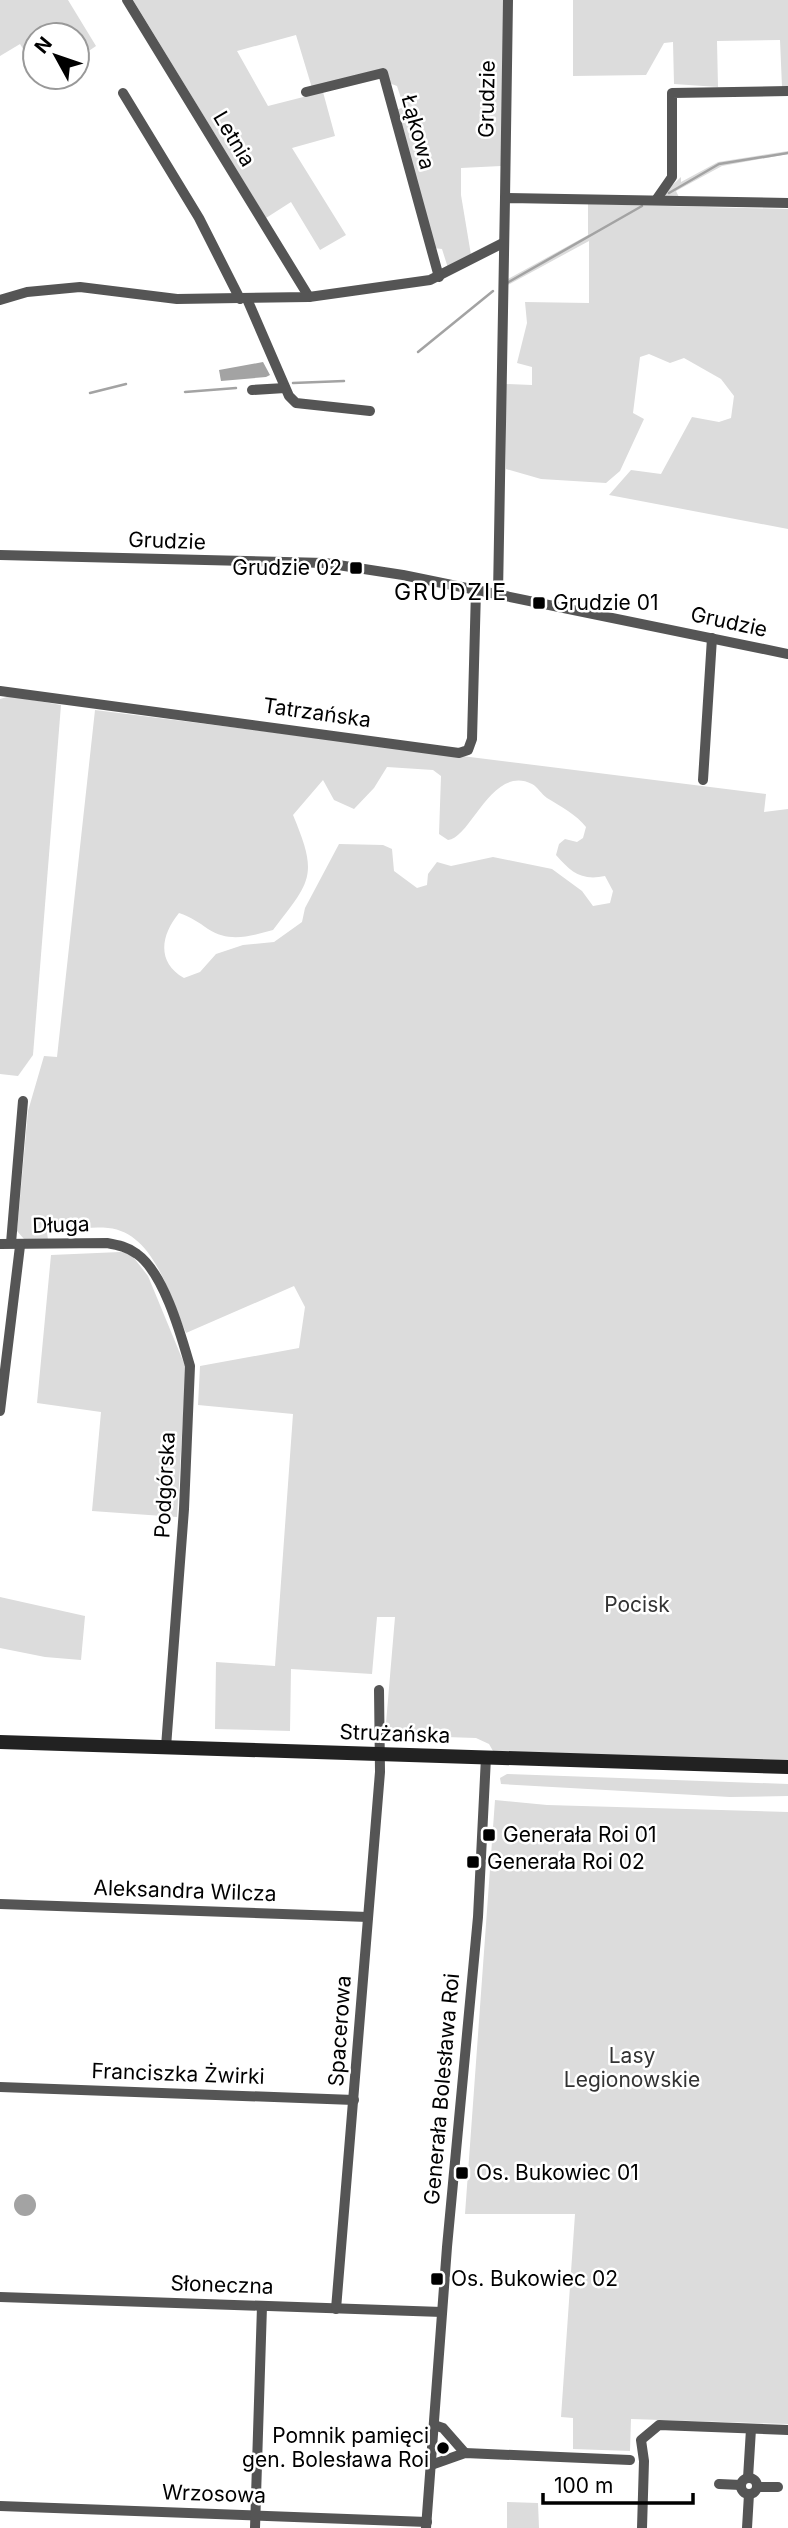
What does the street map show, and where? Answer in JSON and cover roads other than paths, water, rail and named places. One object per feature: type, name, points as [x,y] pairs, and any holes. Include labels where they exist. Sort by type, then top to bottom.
[{"type":"main road","name":"Strużańska","points":[[0,1742],[788,1768]]},
{"type":"street","name":"Letnia","points":[[127,0],[309,297]]},
{"type":"street","name":"Grudzie","points":[[498,594],[508,0]]},
{"type":"street","name":"Łąkowa","points":[[306,92],[383,73],[439,277]]},
{"type":"street","points":[[656,200],[672,177],[672,93],[788,91]]},
{"type":"street","points":[[123,93],[199,218],[243,299],[285,388],[296,403],[304,406],[370,411]]},
{"type":"street","points":[[505,198],[788,203]]},
{"type":"street","points":[[0,300],[27,292],[80,287],[177,299],[309,297],[422,282],[439,277],[503,243]]},
{"type":"street","points":[[252,390],[285,388]]},
{"type":"street","name":"Grudzie","points":[[0,555],[325,563],[498,594],[788,654]]},
{"type":"street","name":"Tatrzańska","points":[[0,691],[459,753],[468,750],[472,739],[476,590]]},
{"type":"street","points":[[703,780],[712,638]]},
{"type":"street","points":[[0,1411],[10,1244],[23,1101]]},
{"type":"street","name":"Długa","points":[[10,1244],[107,1243],[123,1246]]},
{"type":"street","name":"Podgórska","points":[[123,1246],[139,1255],[155,1276],[167,1298],[190,1366],[184,1509],[166,1747]]},
{"type":"street","name":"Spacerowa","points":[[336,2309],[381,1754],[379,1690]]},
{"type":"street","name":"Generała Bolesława Roi","points":[[426,2525],[442,2312],[478,1917],[486,1757]]},
{"type":"street","name":"Aleksandra Wilcza","points":[[0,1905],[368,1917]]},
{"type":"street","name":"Franciszka Żwirki","points":[[0,2087],[354,2100]]},
{"type":"street","name":"Słoneczna","points":[[0,2297],[442,2312]]},
{"type":"street","points":[[255,2528],[262,2306]]},
{"type":"street","points":[[434,2425],[443,2428],[465,2453]]},
{"type":"street","points":[[642,2528],[644,2461],[640,2440],[659,2425],[788,2430]]},
{"type":"street","points":[[745,2482],[751,2429]]},
{"type":"street","points":[[431,2465],[465,2453],[630,2460]]},
{"type":"street","points":[[719,2484],[754,2479],[747,2528]]},
{"type":"street","points":[[753,2490],[778,2487]]},
{"type":"street","name":"Wrzosowa","points":[[0,2506],[256,2515],[426,2525]]},
{"type":"waterway","points":[[669,193],[719,164],[788,153]]},
{"type":"waterway","points":[[507,283],[642,206]]},
{"type":"waterway","points":[[418,352],[493,291]]},
{"type":"waterway","points":[[293,383],[344,381]]},
{"type":"waterway","points":[[90,393],[126,384]]},
{"type":"waterway","points":[[185,392],[236,388]]},
{"type":"place","name":"Grudzie 02","points":[[356,568]]},
{"type":"place","name":"Grudzie 01","points":[[539,603]]},
{"type":"place","name":"Generała Roi 01","points":[[489,1835]]},
{"type":"place","name":"Generała Roi 02","points":[[473,1862]]},
{"type":"place","name":"Os. Bukowiec 01","points":[[462,2173]]},
{"type":"place","name":"Os. Bukowiec 02","points":[[437,2279]]},
{"type":"place","name":"Pomnik pamięci gen. Bolesława Roi","points":[[443,2448]]},
{"type":"district","name":"GRUDZIE","points":[[451,592]]},
{"type":"park label","name":"Pocisk","points":[[637,1605]]},
{"type":"park label","name":"Lasy Legionowskie","points":[[632,2068]]}]
